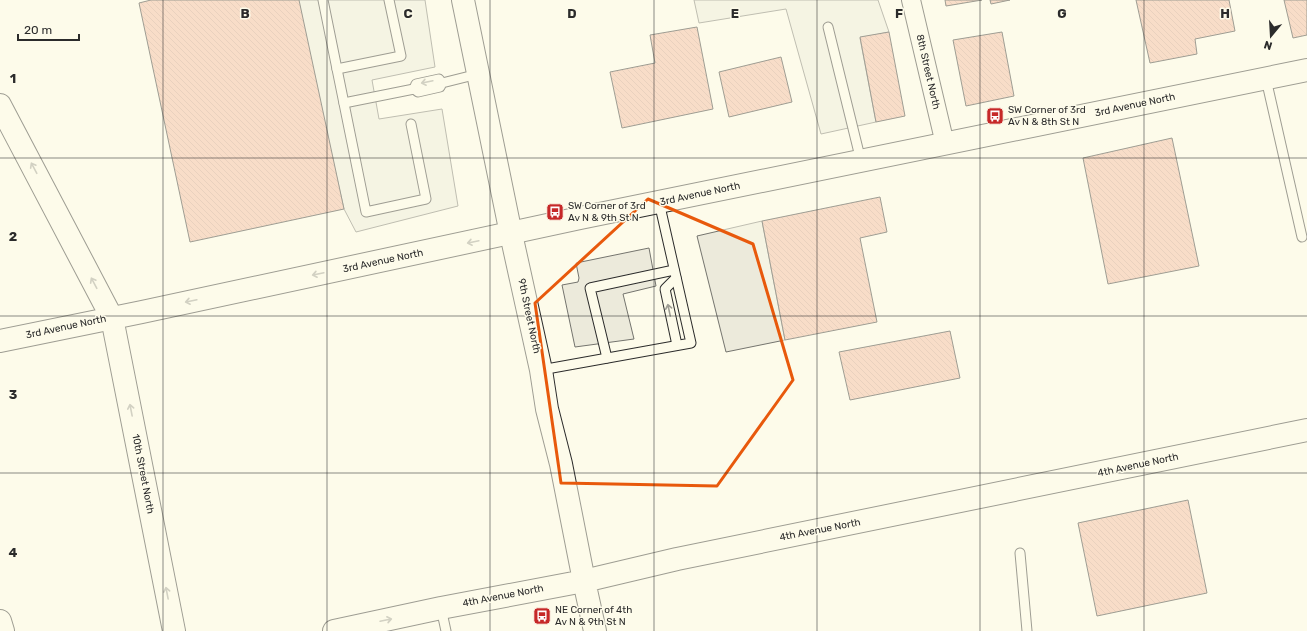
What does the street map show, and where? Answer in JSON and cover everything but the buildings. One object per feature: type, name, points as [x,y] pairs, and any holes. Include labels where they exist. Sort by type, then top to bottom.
[{"type":"main road","name":"9th Street North","points":[[463,0],[511,234],[541,370],[547,409],[561,464],[595,631]]},
{"type":"main road","name":"3rd Avenue North","points":[[0,341],[659,202],[1307,70]]},
{"type":"main road","name":"10th Street North","points":[[0,104],[112,318],[174,631]]},
{"type":"main road","name":"4th Avenue North","points":[[337,631],[441,608],[584,581],[676,559],[1307,430]]},
{"type":"main road","points":[[0,621],[3,631]]},
{"type":"street","name":"8th Street North","points":[[911,0],[945,144]]},
{"type":"lane","points":[[323,0],[366,212],[426,199],[410,124]]},
{"type":"lane","points":[[337,69],[401,56],[389,0]]},
{"type":"lane","points":[[828,27],[861,161]]},
{"type":"lane","points":[[344,103],[414,89],[416,84],[439,79],[442,83],[478,74]]},
{"type":"lane","points":[[1266,78],[1302,237]]},
{"type":"lane","points":[[541,370],[691,343],[659,202]]},
{"type":"lane","points":[[675,274],[665,289],[677,345]]},
{"type":"lane","points":[[607,358],[590,288],[675,274]]},
{"type":"lane","points":[[1020,553],[1027,631]]},
{"type":"lane","points":[[441,608],[446,631]]},
{"type":"highlighted area","points":[[648,199],[753,244],[793,380],[717,486],[561,483],[535,303]]},
{"type":"shaded area","points":[[296,0],[425,0],[435,67],[372,80],[379,119],[442,109],[458,206],[356,232],[344,209]]},
{"type":"shaded area","points":[[694,0],[878,0],[889,32],[860,38],[876,122],[821,134],[786,9],[699,23]]},
{"type":"shaded area","points":[[762,221],[785,340],[726,352],[697,236]]},
{"type":"shaded area","points":[[649,248],[656,286],[623,294],[634,339],[575,347],[562,285],[578,282],[579,278],[576,263]]},
{"type":"place","name":"SW Corner of 3rd Av N & 8th St N","points":[[995,116]]},
{"type":"place","name":"SW Corner of 3rd Av N & 9th St N","points":[[555,212]]},
{"type":"place","name":"NE Corner of 4th Av N & 9th St N","points":[[542,616]]}]
